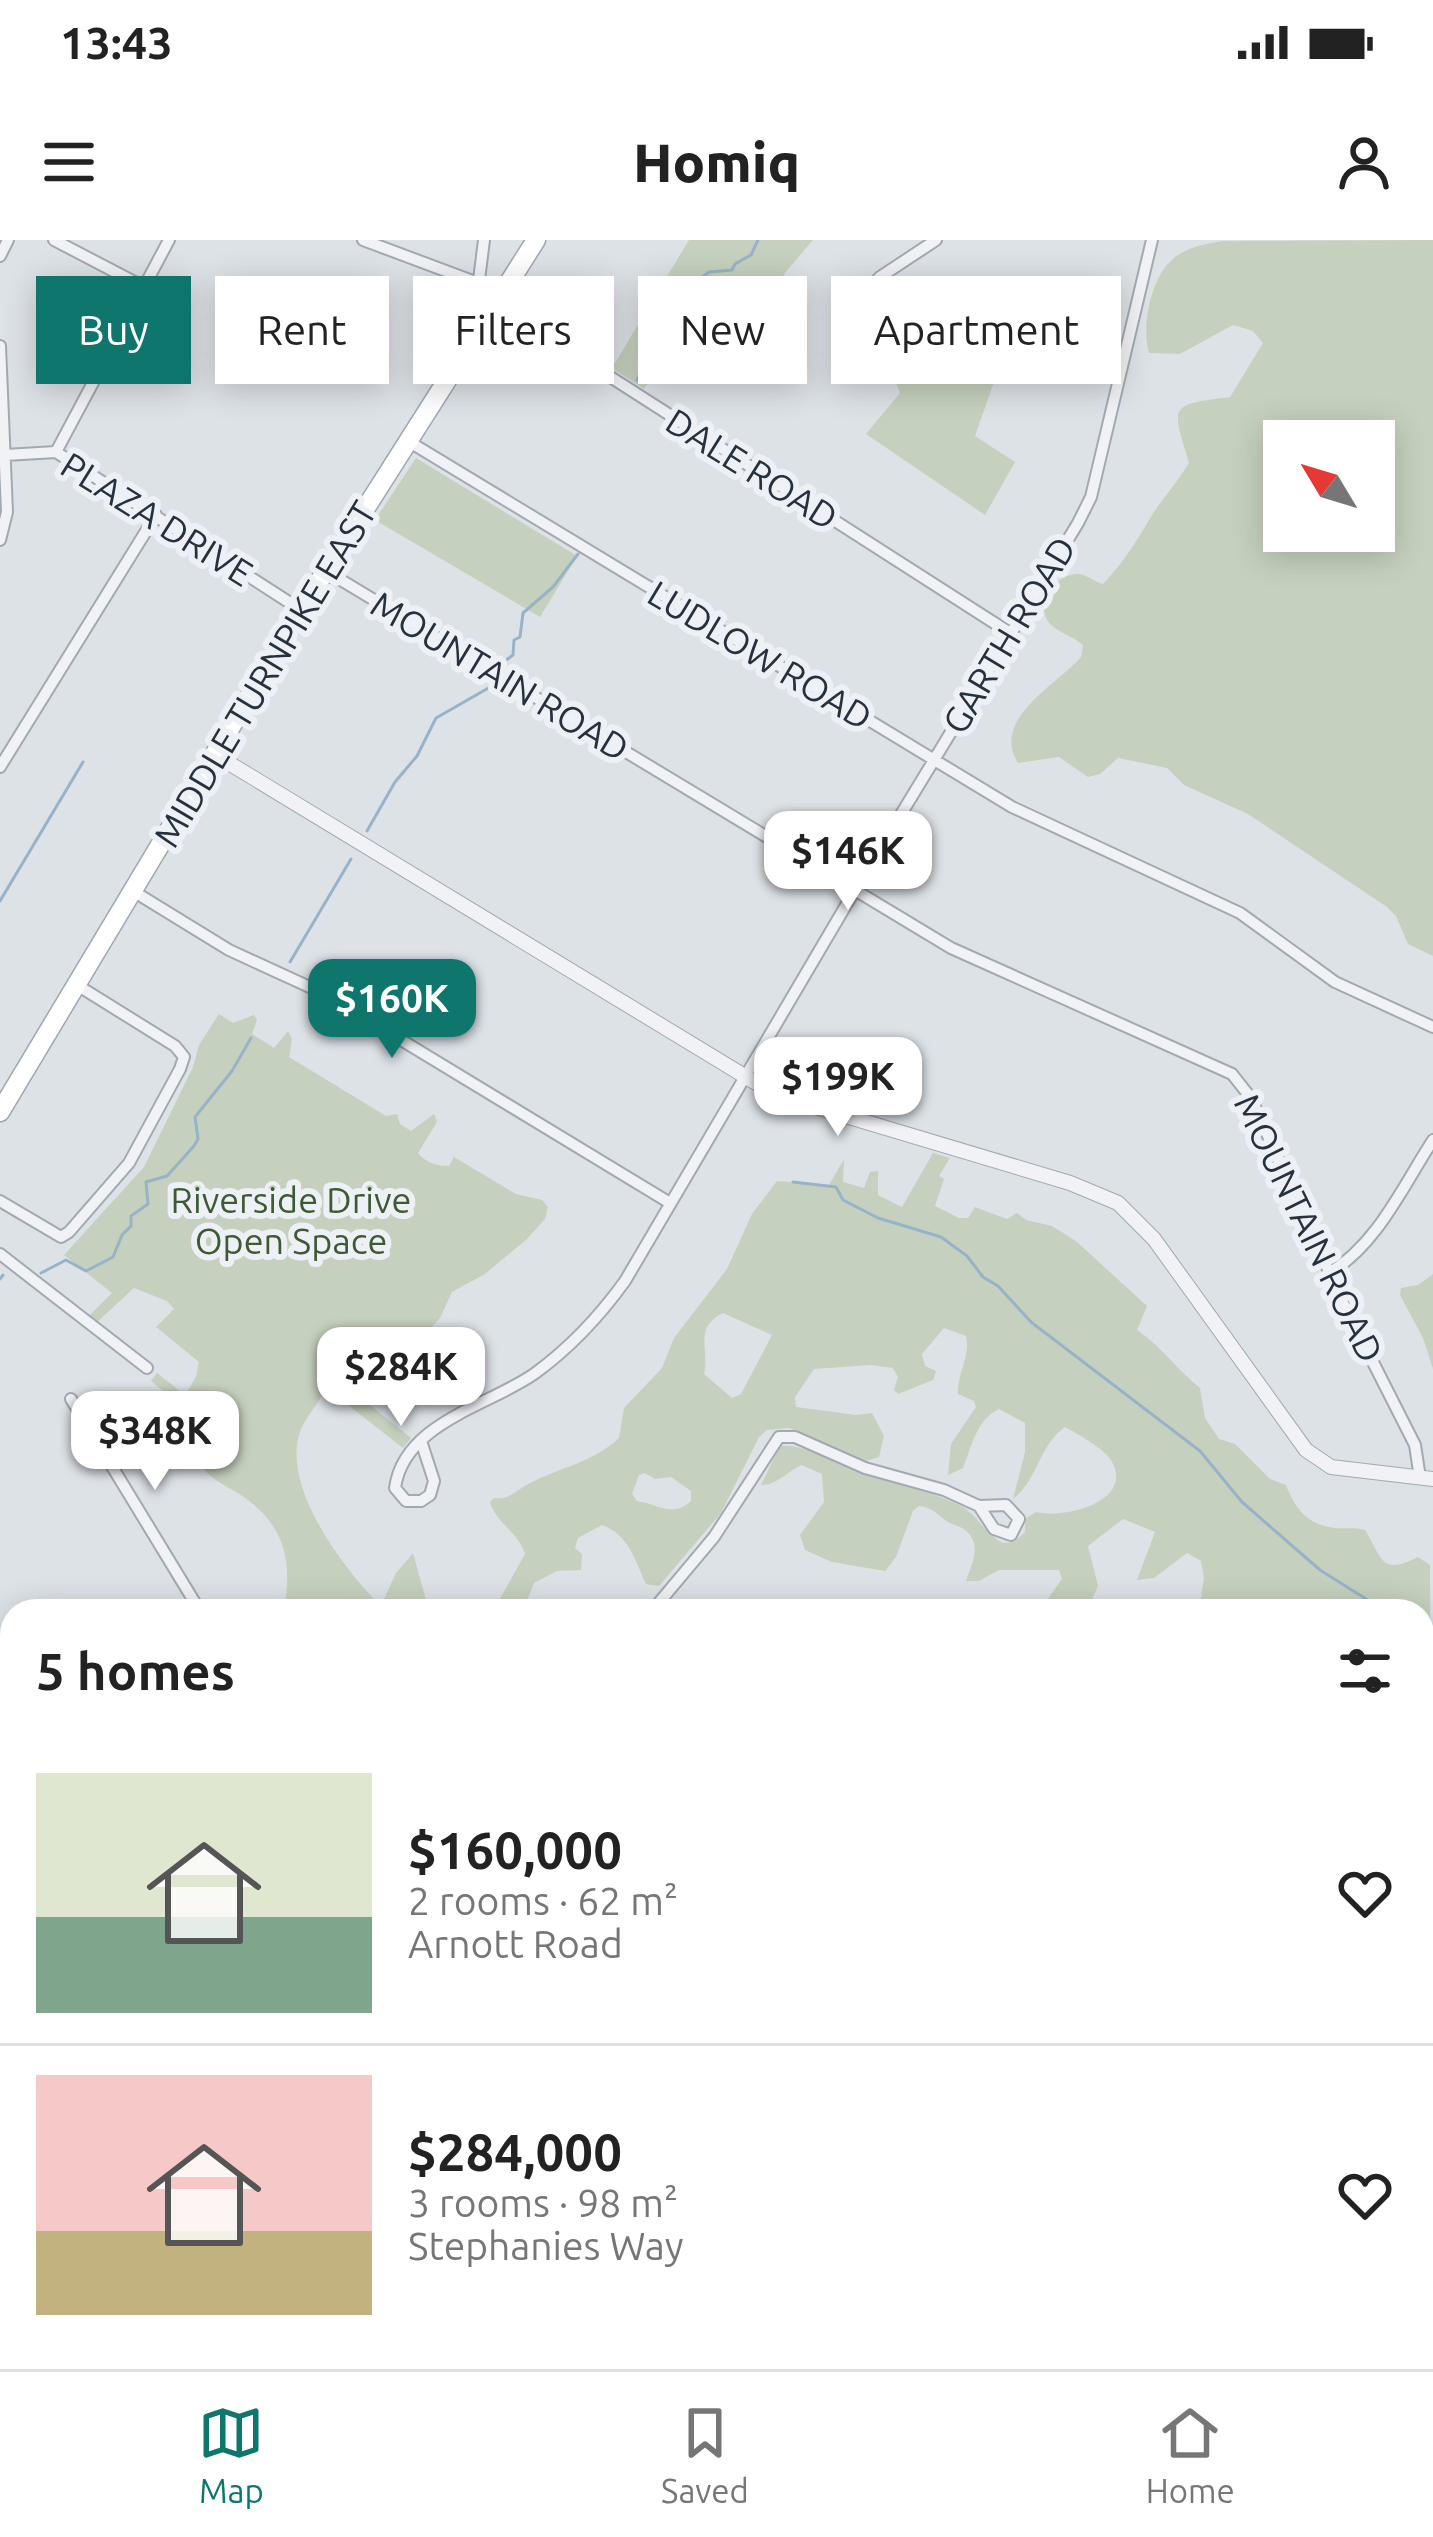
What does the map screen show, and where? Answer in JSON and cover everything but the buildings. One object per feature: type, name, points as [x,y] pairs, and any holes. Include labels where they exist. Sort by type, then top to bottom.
[{"type":"main road","name":"MIDDLE TURNPIKE EAST","points":[[512,276],[536,240]]},
{"type":"main road","name":"MIDDLE TURNPIKE EAST","points":[[0,1112],[301,610],[444,384]]},
{"type":"street","points":[[0,256],[8,240]]},
{"type":"street","points":[[54,240],[123,276]]},
{"type":"street","points":[[150,276],[170,240]]},
{"type":"street","name":"DALE ROAD","points":[[363,240],[467,276]]},
{"type":"street","points":[[480,276],[484,240]]},
{"type":"street","points":[[882,276],[936,240]]},
{"type":"street","name":"GARTH ROAD","points":[[421,1442],[436,1427],[537,1372],[605,1308],[747,1078],[854,890],[1091,497],[1152,240]]},
{"type":"street","points":[[0,346],[8,512],[0,540]]},
{"type":"street","name":"DALE ROAD","points":[[614,373],[1010,633]]},
{"type":"street","points":[[56,452],[92,384]]},
{"type":"street","name":"LUDLOW ROAD","points":[[408,441],[933,760],[1052,828],[1240,913],[1335,982],[1433,1027]]},
{"type":"street","name":"PLAZA DRIVE","points":[[5,455],[56,452],[301,610]]},
{"type":"street","points":[[0,767],[156,515]]},
{"type":"street","name":"MOUNTAIN ROAD","points":[[326,571],[951,948],[1232,1074],[1251,1098],[1427,1479]]},
{"type":"street","points":[[214,754],[747,1078],[789,1099],[1070,1183],[1118,1203],[1154,1239],[1306,1450],[1331,1467],[1427,1479]]},
{"type":"street","points":[[133,891],[229,950],[327,995],[670,1203]]},
{"type":"street","points":[[0,1202],[61,1237],[69,1232],[129,1163],[184,1057],[175,1046],[77,985]]},
{"type":"street","points":[[1329,1274],[1358,1253],[1433,1140]]},
{"type":"street","points":[[0,1254],[147,1368]]},
{"type":"street","points":[[71,1399],[193,1599]]},
{"type":"street","points":[[662,1599],[715,1537],[779,1437],[795,1437],[865,1468],[979,1505]]},
{"type":"street","points":[[421,1442],[434,1481],[430,1495],[421,1501],[406,1501],[395,1488],[397,1472],[421,1442]]},
{"type":"green space","points":[[689,240],[813,240],[784,276],[667,276]]},
{"type":"green space","points":[[1433,240],[1433,956],[1408,944],[1387,907],[1248,814],[1184,785],[1167,768],[1118,758],[1100,774],[1088,777],[1059,757],[1018,763],[1012,747],[1020,717],[1081,657],[1083,645],[1045,616],[1048,592],[1068,576],[1083,575],[1103,584],[1110,576],[1189,463],[1179,429],[1180,411],[1195,403],[1230,397],[1263,343],[1253,331],[1233,325],[1180,354],[1149,353],[1148,315],[1155,286],[1169,263],[1200,245]]},
{"type":"green space","points":[[638,325],[638,384],[647,384],[644,389],[614,369]]},
{"type":"green space","points":[[896,384],[993,384],[975,436],[1015,462],[985,515],[866,434],[900,393]]},
{"type":"green space","points":[[416,458],[577,556],[540,617],[375,520]]},
{"type":"green space","name":"Riverside Drive Open Space","points":[[219,1014],[233,1023],[254,1015],[252,1034],[274,1048],[288,1031],[292,1039],[289,1057],[386,1116],[397,1114],[400,1124],[411,1131],[434,1114],[437,1122],[418,1153],[425,1159],[449,1166],[454,1157],[548,1207],[545,1219],[527,1239],[485,1274],[452,1292],[428,1331],[393,1349],[376,1368],[345,1385],[411,1438],[403,1448],[325,1387],[304,1422],[297,1456],[307,1501],[331,1545],[374,1599],[285,1599],[286,1562],[278,1534],[258,1509],[204,1470],[190,1420],[151,1381],[157,1373],[185,1395],[196,1377],[199,1362],[156,1327],[174,1309],[167,1301],[134,1288],[95,1324],[87,1318],[112,1293],[64,1255],[144,1167],[199,1045]]},
{"type":"green space","points":[[933,1153],[950,1158],[939,1176],[944,1179],[935,1206],[959,1218],[968,1218],[975,1207],[1007,1219],[1017,1213],[1077,1242],[1147,1306],[1137,1330],[1200,1388],[1205,1418],[1219,1439],[1235,1444],[1270,1479],[1286,1485],[1310,1519],[1325,1526],[1365,1530],[1389,1564],[1418,1557],[1430,1565],[1430,1599],[1201,1599],[1201,1561],[1187,1553],[1154,1578],[1137,1580],[1155,1532],[1123,1519],[1088,1546],[1098,1586],[1092,1599],[1048,1599],[1062,1579],[1059,1570],[999,1570],[979,1581],[966,1581],[973,1540],[962,1528],[919,1506],[885,1571],[832,1562],[805,1550],[800,1535],[824,1502],[822,1474],[802,1465],[761,1485],[780,1446],[800,1448],[961,1506],[1003,1543],[1014,1542],[1025,1532],[1025,1519],[1036,1512],[1063,1513],[1094,1504],[1114,1486],[1111,1460],[1065,1427],[1049,1443],[1013,1499],[1025,1452],[1025,1423],[999,1409],[980,1427],[963,1468],[948,1475],[951,1444],[976,1407],[974,1401],[958,1394],[966,1336],[944,1328],[922,1354],[925,1366],[936,1371],[933,1380],[898,1394],[893,1368],[814,1369],[795,1397],[796,1407],[872,1413],[884,1436],[879,1457],[866,1461],[789,1428],[767,1430],[759,1437],[721,1513],[659,1586],[646,1584],[625,1542],[602,1525],[578,1538],[575,1548],[582,1554],[581,1570],[557,1571],[534,1583],[528,1599],[500,1599],[525,1554],[490,1502],[587,1459],[619,1438],[624,1408],[662,1368],[674,1338],[727,1269],[752,1214],[777,1181],[829,1185],[844,1159],[843,1182],[864,1188],[870,1172],[878,1171],[878,1195],[902,1207]],"holes":[[[723,1313],[772,1335],[741,1394],[732,1398],[704,1374],[705,1332]],[[639,1475],[671,1477],[691,1491],[691,1501],[678,1509],[637,1501],[632,1494]]]},
{"type":"green space","points":[[1433,1274],[1433,1369],[1400,1295],[1401,1288],[1418,1285]]},
{"type":"green space","name":"Riverside Drive Open Space","points":[[413,1553],[426,1599],[384,1599],[396,1573]]},
{"type":"waterway","points":[[637,380],[646,346],[660,338],[659,324],[682,305],[685,291],[709,272],[732,270],[751,255],[758,240]]},
{"type":"waterway","points":[[505,661],[513,655],[514,640],[520,637],[523,613],[553,587],[578,554]]},
{"type":"waterway","points":[[367,831],[436,718],[492,686]]},
{"type":"waterway","points":[[0,901],[83,762]]},
{"type":"waterway","points":[[290,962],[351,859]]},
{"type":"waterway","points":[[41,1273],[66,1260],[86,1271],[113,1257],[131,1226],[131,1216],[148,1204],[146,1182],[167,1176],[194,1146],[198,1139],[195,1117],[251,1038]]},
{"type":"waterway","points":[[793,1182],[836,1187],[843,1200],[878,1218],[941,1237],[967,1256],[1031,1322],[1200,1451],[1242,1502],[1320,1570],[1366,1599]]},
{"type":"waterway","points":[[0,1279],[3,1275]]}]
